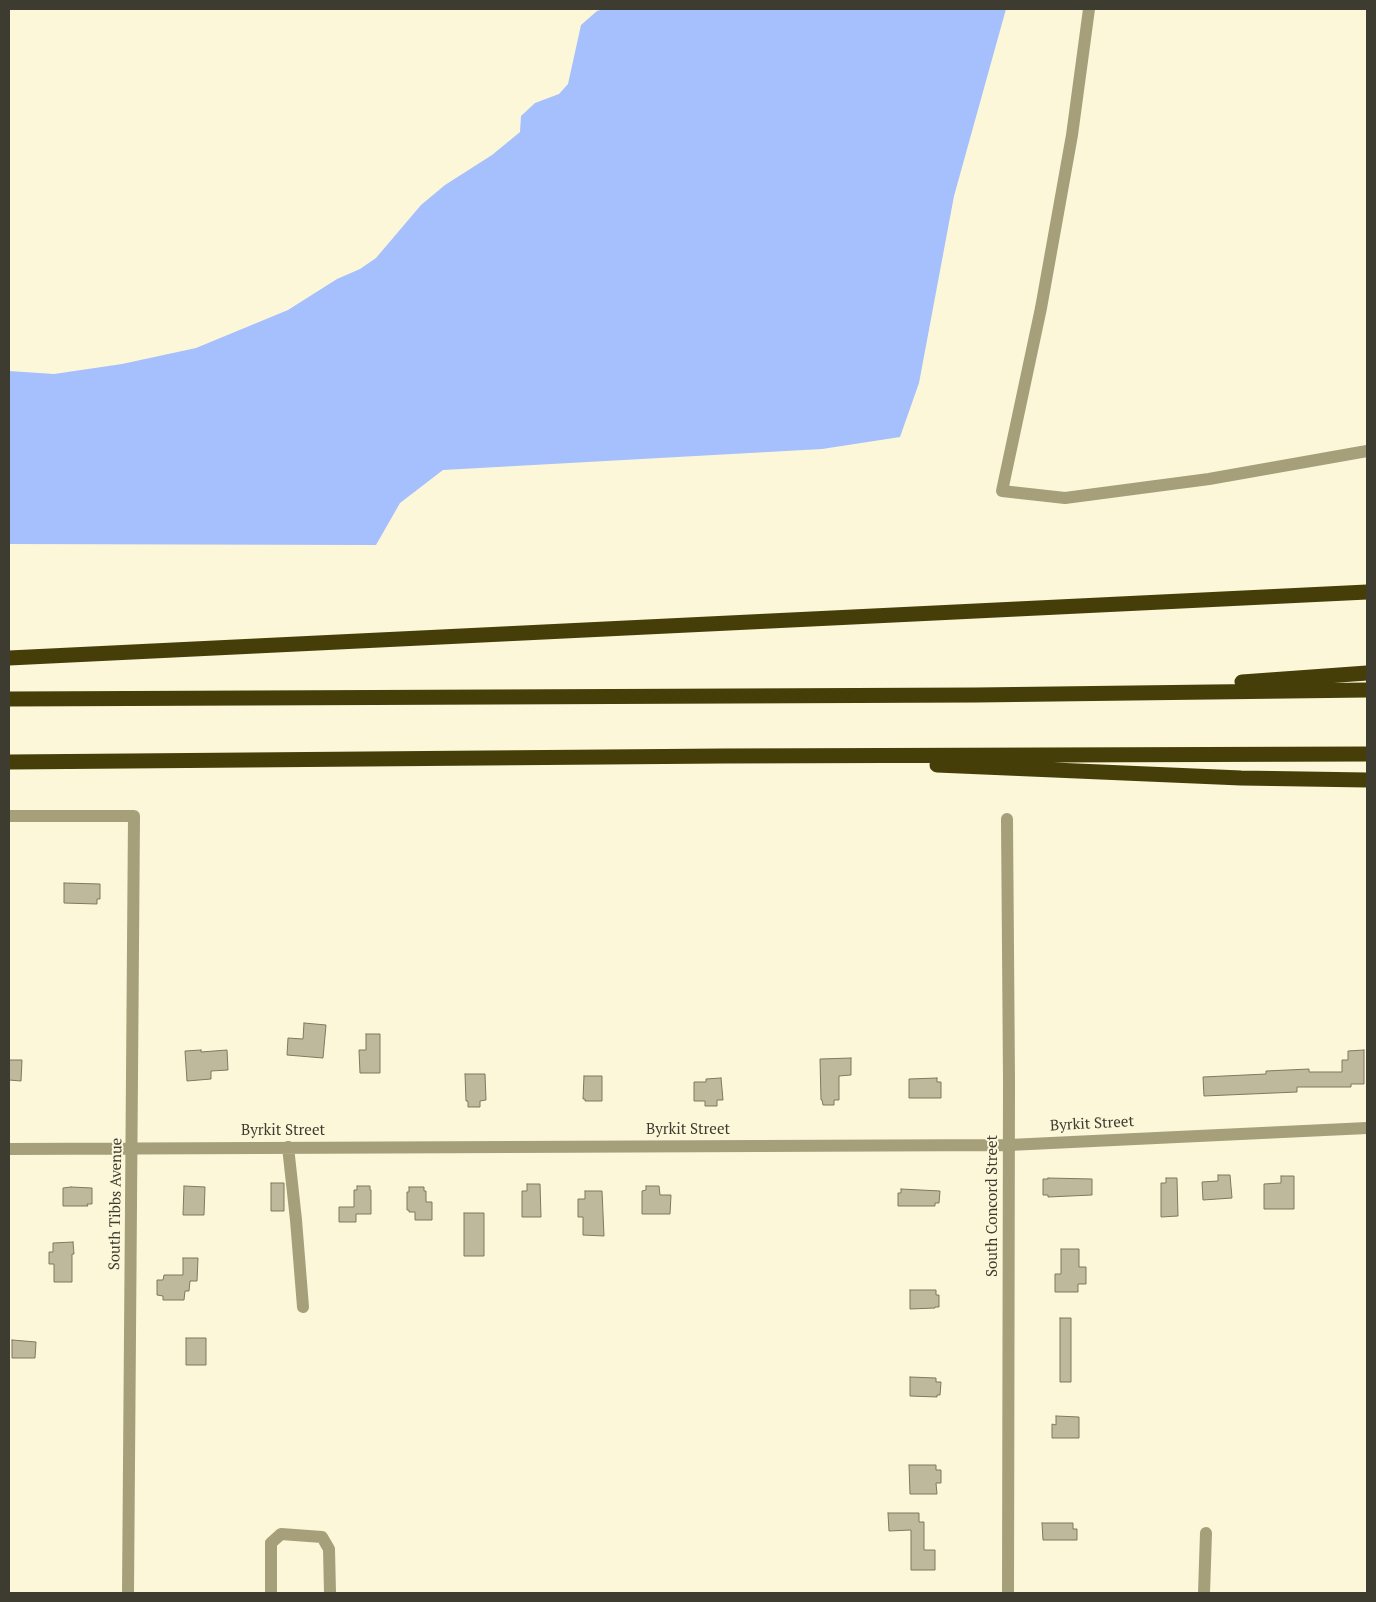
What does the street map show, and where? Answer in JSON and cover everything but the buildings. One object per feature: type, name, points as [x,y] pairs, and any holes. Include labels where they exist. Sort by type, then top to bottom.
[{"type":"highway","points":[[9,658],[1367,592]]},
{"type":"highway","points":[[1082,694],[1367,673]]},
{"type":"highway","points":[[9,699],[1082,694],[1367,690]]},
{"type":"highway","points":[[9,762],[723,756],[1367,754]]},
{"type":"highway","points":[[723,756],[1241,778],[1367,780]]},
{"type":"street","points":[[1089,9],[1070,145],[1041,308],[1002,490],[1065,498],[1209,478],[1367,451]]},
{"type":"street","name":"South Tibbs Avenue","points":[[9,816],[134,816],[133,1148],[128,1593]]},
{"type":"street","name":"South Concord Street","points":[[1007,819],[1009,1145],[1008,1593]]},
{"type":"street","name":"Byrkit Street","points":[[9,1149],[1009,1145],[1367,1128]]},
{"type":"street","points":[[288,1147],[303,1307]]},
{"type":"street","points":[[1204,1593],[1206,1533]]},
{"type":"street","points":[[271,1593],[271,1543],[281,1534],[322,1537],[329,1548],[330,1593]]},
{"type":"water","points":[[604,9],[1006,9],[954,196],[919,383],[900,437],[822,449],[443,470],[400,503],[376,545],[9,544],[9,371],[54,374],[122,364],[196,348],[288,310],[337,279],[360,269],[376,258],[421,205],[445,185],[492,155],[520,132],[521,116],[535,103],[559,94],[568,84],[581,25],[597,11]]}]
